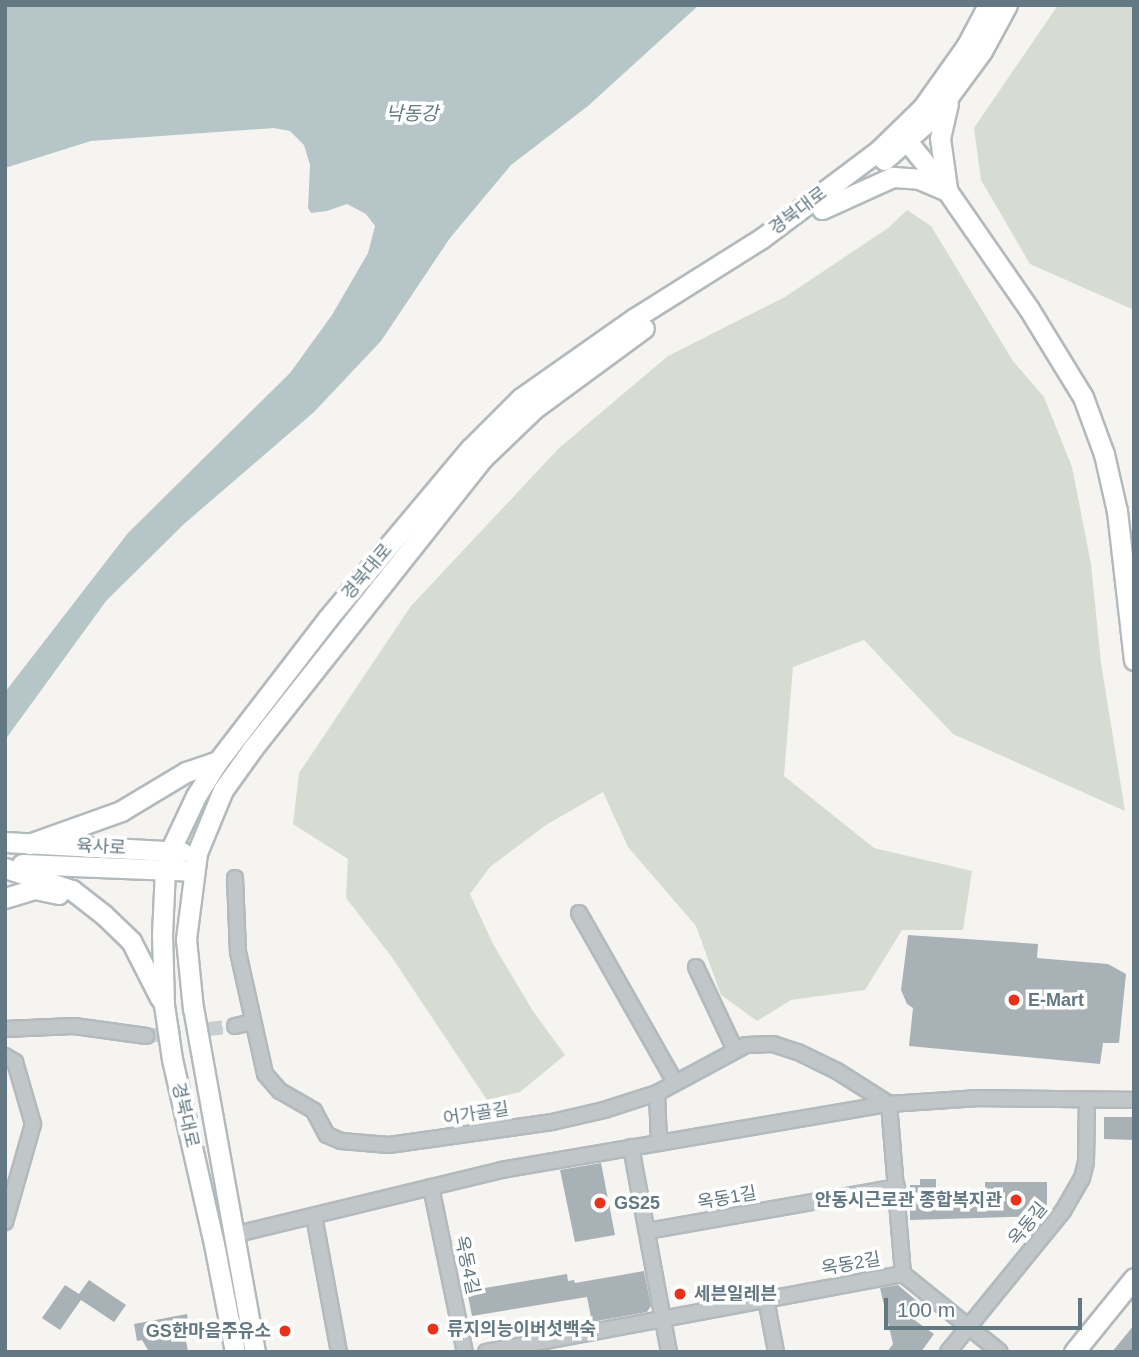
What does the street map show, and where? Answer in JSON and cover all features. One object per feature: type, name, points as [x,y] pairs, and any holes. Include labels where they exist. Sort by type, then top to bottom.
[{"type":"street","name":"경북대로","points":[[255,1352],[194,1009],[186,939],[195,862],[223,790],[253,748],[482,459],[535,408],[629,338],[764,252],[822,209],[903,136],[967,45],[988,5]]},
{"type":"street","name":"경북대로","points":[[234,1352],[214,1244],[172,1059],[164,1005],[162,935],[167,861],[196,796],[218,761],[328,618],[470,449],[521,398],[635,318],[762,238],[879,150],[935,115],[982,51],[1007,5]]},
{"type":"street","points":[[948,192],[940,128],[954,90]]},
{"type":"street","points":[[903,136],[948,192],[1029,309],[1083,397],[1104,454],[1117,511],[1134,660]]},
{"type":"street","points":[[822,209],[884,180],[905,176],[934,184],[948,192]]},
{"type":"street","points":[[29,844],[121,811],[186,772],[218,761]]},
{"type":"street","name":"육사로","points":[[5,842],[167,861]]},
{"type":"street","name":"육사로","points":[[5,866],[195,862]]},
{"type":"street","points":[[5,866],[72,890],[103,914],[131,941],[164,1005]]},
{"type":"street","name":"어가골길","points":[[235,878],[237,952],[265,1074],[272,1085],[314,1111],[327,1135],[341,1142],[389,1145],[552,1122],[657,1093],[746,1045],[773,1044],[798,1052],[837,1071],[889,1104]]},
{"type":"street","points":[[5,898],[35,889],[49,891],[103,914]]},
{"type":"street","points":[[579,913],[675,1083]]},
{"type":"street","points":[[696,967],[735,1050]]},
{"type":"street","points":[[235,1026],[253,1022]]},
{"type":"street","points":[[5,1029],[74,1027],[146,1036]]},
{"type":"street","points":[[5,1056],[15,1062],[33,1124],[5,1222]]},
{"type":"street","points":[[657,1093],[659,1142]]},
{"type":"street","points":[[233,1235],[501,1170],[889,1104],[979,1098],[1134,1100]]},
{"type":"street","name":"옥동길","points":[[948,1352],[1063,1211],[1082,1178],[1086,1162],[1087,1100]]},
{"type":"street","points":[[889,1104],[902,1274]]},
{"type":"street","points":[[631,1147],[669,1352]]},
{"type":"street","name":"옥동4길","points":[[431,1186],[465,1352]]},
{"type":"street","name":"옥동1길","points":[[648,1231],[897,1188]]},
{"type":"street","points":[[314,1216],[339,1352]]},
{"type":"street","name":"옥동2길","points":[[486,1352],[558,1345],[663,1319],[902,1274],[1000,1352]]},
{"type":"street","points":[[1074,1352],[1134,1278]]},
{"type":"street","points":[[766,1300],[776,1352]]},
{"type":"shaded area","points":[[1058,5],[1134,5],[1134,310],[1030,264],[981,180],[974,128]]},
{"type":"shaded area","points":[[907,210],[931,226],[1013,361],[1044,397],[1072,467],[1091,564],[1101,663],[1125,811],[953,734],[864,640],[793,667],[784,776],[874,848],[972,871],[963,930],[902,930],[865,990],[791,1000],[757,1021],[721,995],[696,926],[628,847],[603,792],[546,825],[490,867],[470,894],[493,944],[533,1011],[565,1055],[520,1092],[487,1100],[391,956],[346,898],[348,859],[293,824],[299,773],[411,606],[559,448],[668,356],[785,297],[888,228]]},
{"type":"water","name":"낙동강","points":[[5,5],[699,5],[588,106],[511,165],[450,238],[381,341],[314,412],[184,524],[106,601],[5,740],[5,692],[128,533],[290,373],[332,315],[368,253],[375,226],[366,214],[347,204],[311,213],[308,208],[310,165],[304,145],[290,131],[274,128],[91,141],[5,168]]},
{"type":"building","name":"E-Mart","points":[[908,935],[1038,944],[1037,958],[1108,964],[1126,974],[1119,1043],[1103,1043],[1100,1064],[909,1046],[913,1008],[907,1004],[901,990]]},
{"type":"building","points":[[1104,1117],[1134,1117],[1134,1140],[1104,1139]]},
{"type":"building","points":[[601,1163],[615,1235],[575,1242],[560,1170]]},
{"type":"building","points":[[920,1179],[936,1179],[936,1189],[985,1190],[985,1182],[1047,1182],[1047,1216],[910,1220],[910,1185],[920,1185]]},
{"type":"building","points":[[644,1271],[651,1306],[647,1312],[592,1322],[587,1297],[472,1316],[467,1291],[567,1274],[568,1281],[574,1280],[575,1283]]},
{"type":"building","points":[[89,1280],[126,1305],[114,1322],[81,1300],[60,1330],[42,1318],[65,1285],[79,1294]]},
{"type":"building","points":[[898,1285],[917,1301],[906,1314],[934,1334],[921,1352],[887,1352],[893,1344],[880,1288]]},
{"type":"building","points":[[187,1314],[190,1333],[185,1334],[188,1352],[149,1352],[142,1340],[137,1341],[134,1324]]},
{"type":"building","points":[[1134,1325],[1134,1352],[1112,1352]]},
{"type":"tunnel","points":[[146,1036],[235,1026]]},
{"type":"place","name":"E-Mart","points":[[1014,1000]]},
{"type":"place","name":"안동시근로관 종합복지관","points":[[1016,1200]]},
{"type":"place","name":"GS25","points":[[600,1203]]},
{"type":"place","name":"세븐일레븐","points":[[680,1294]]},
{"type":"place","name":"류지의능이버섯백숙","points":[[433,1329]]},
{"type":"place","name":"GS한마음주유소","points":[[285,1331]]}]
